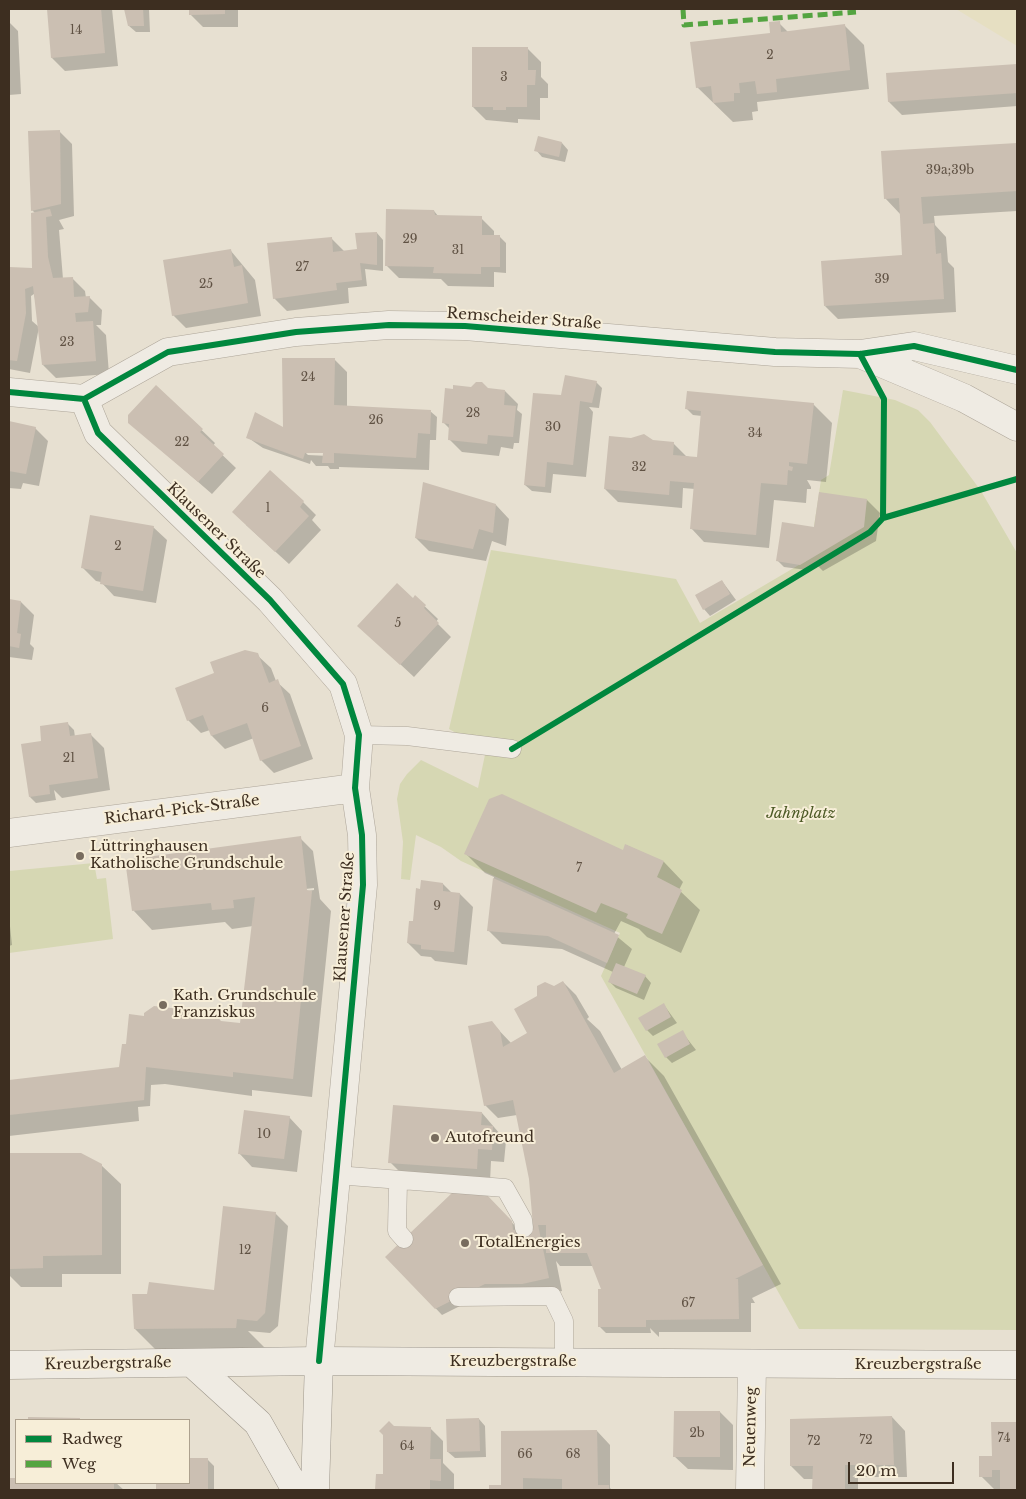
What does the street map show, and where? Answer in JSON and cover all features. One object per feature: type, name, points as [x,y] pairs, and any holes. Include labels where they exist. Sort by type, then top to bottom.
[{"type":"street","name":"Remscheider Straße","points":[[84,399],[168,352],[296,332],[389,325],[465,326],[775,352],[860,354],[914,346],[1017,370]]},
{"type":"street","name":"Remscheider Straße","points":[[860,354],[964,398],[1017,427]]},
{"type":"street","points":[[9,392],[84,399]]},
{"type":"street","name":"Klausener Straße","points":[[84,399],[98,432],[270,600],[343,684],[359,735],[355,788],[362,835],[363,885],[319,1361],[315,1490]]},
{"type":"street","name":"Richard-Pick-Straße","points":[[9,833],[355,788]]},
{"type":"street","name":"Kreuzbergstraße","points":[[9,1365],[319,1361],[1017,1365]]},
{"type":"street","points":[[192,1363],[258,1423],[296,1490]]},
{"type":"street","name":"Neuenweg","points":[[750,1490],[752,1364]]},
{"type":"lane","points":[[359,735],[407,736],[512,749]]},
{"type":"lane","points":[[336,1175],[505,1188],[523,1220],[524,1228]]},
{"type":"lane","points":[[398,1181],[397,1231],[404,1239]]},
{"type":"lane","points":[[458,1297],[536,1289],[552,1296],[564,1321],[564,1362]]},
{"type":"shaded area","points":[[956,9],[1017,9],[1017,46]]},
{"type":"green space","name":"Jahnplatz","points":[[843,390],[895,400],[918,410],[930,422],[981,491],[1017,553],[1017,1330],[799,1329],[601,976],[620,933],[461,861],[441,847],[416,835],[410,880],[401,879],[403,842],[397,799],[400,784],[407,774],[421,760],[478,788],[486,750],[449,729],[491,550],[676,579],[700,623],[809,559],[821,480],[829,475]]},
{"type":"green space","points":[[94,863],[97,879],[106,878],[113,939],[9,953],[9,871]]},
{"type":"building","points":[[47,9],[101,9],[105,53],[51,58]]},
{"type":"building","points":[[124,9],[143,9],[144,26],[128,26]]},
{"type":"building","points":[[189,9],[225,9],[225,14],[189,15]]},
{"type":"building","points":[[780,21],[781,32],[845,24],[850,70],[776,79],[777,92],[757,94],[755,81],[739,83],[740,93],[734,93],[734,101],[713,103],[711,86],[696,88],[690,42],[770,33],[769,22]]},
{"type":"building","points":[[472,47],[528,47],[528,70],[536,70],[535,85],[527,85],[527,107],[506,107],[506,110],[493,110],[493,107],[472,107]]},
{"type":"building","points":[[1017,64],[1017,93],[888,102],[886,73]]},
{"type":"building","points":[[60,130],[61,204],[31,211],[28,131]]},
{"type":"building","points":[[538,136],[562,142],[559,157],[534,151]]},
{"type":"building","points":[[1017,143],[1017,191],[921,197],[923,224],[934,223],[936,254],[941,253],[944,299],[824,306],[821,261],[902,255],[899,198],[884,199],[881,151]]},
{"type":"building","points":[[50,209],[52,216],[46,217],[48,257],[53,278],[73,277],[74,297],[90,296],[88,312],[75,313],[76,322],[93,321],[96,361],[42,365],[33,286],[25,289],[26,313],[17,361],[9,360],[9,267],[32,268],[31,213]]},
{"type":"building","points":[[386,209],[434,210],[435,215],[482,216],[482,235],[500,235],[500,267],[481,267],[481,274],[433,273],[434,267],[385,266]]},
{"type":"building","points":[[377,232],[377,265],[360,263],[362,280],[336,283],[337,290],[273,299],[267,243],[332,237],[333,252],[357,249],[355,233]]},
{"type":"building","points":[[231,249],[234,267],[242,265],[248,303],[172,316],[163,260]]},
{"type":"building","points":[[282,358],[335,358],[334,405],[431,410],[430,434],[418,433],[416,458],[334,453],[334,463],[322,463],[323,453],[305,453],[303,459],[246,438],[255,412],[283,427]]},
{"type":"building","points":[[565,375],[597,381],[592,403],[580,401],[573,465],[547,462],[545,487],[524,485],[533,393],[561,395]]},
{"type":"building","points":[[476,382],[482,382],[488,388],[505,390],[504,405],[516,406],[513,437],[488,435],[487,444],[448,440],[449,424],[442,423],[445,388],[453,389],[453,385],[471,387]]},
{"type":"building","points":[[156,385],[203,429],[200,432],[224,454],[198,482],[128,423],[128,415]]},
{"type":"building","points":[[687,391],[814,403],[807,464],[789,462],[789,466],[793,467],[792,471],[788,470],[787,485],[761,483],[756,535],[690,529],[694,483],[670,481],[669,495],[604,489],[609,436],[631,438],[644,434],[653,440],[674,442],[673,455],[697,457],[701,411],[685,409]]},
{"type":"building","points":[[9,421],[36,427],[26,474],[9,471]]},
{"type":"building","points":[[270,470],[304,501],[300,507],[309,516],[275,552],[232,512]]},
{"type":"building","points":[[423,482],[496,504],[493,533],[479,529],[473,549],[415,538]]},
{"type":"building","points":[[819,492],[867,499],[864,527],[800,565],[776,561],[782,522],[814,527]]},
{"type":"building","points":[[90,515],[154,526],[143,591],[100,584],[102,572],[81,568]]},
{"type":"building","points":[[722,580],[730,594],[703,610],[695,595]]},
{"type":"building","points":[[397,583],[413,598],[415,595],[426,605],[424,608],[439,623],[400,665],[357,626]]},
{"type":"building","points":[[9,599],[21,601],[17,633],[21,634],[19,648],[9,646]]},
{"type":"building","points":[[245,650],[258,653],[269,683],[278,679],[301,746],[260,761],[247,723],[211,736],[203,715],[187,721],[175,688],[214,673],[210,662]]},
{"type":"building","points":[[68,722],[70,736],[91,733],[98,778],[49,785],[50,794],[29,797],[21,744],[41,741],[40,726]]},
{"type":"building","points":[[502,794],[623,850],[625,844],[664,861],[657,877],[682,890],[662,934],[626,918],[628,914],[601,903],[596,913],[464,854],[489,799]]},
{"type":"building","points":[[301,836],[307,890],[312,891],[293,1079],[233,1072],[233,1077],[146,1067],[144,1100],[9,1115],[9,1080],[119,1067],[122,1044],[126,1044],[129,1014],[144,1016],[144,1013],[154,1006],[214,1013],[221,1021],[240,1023],[255,897],[233,900],[234,908],[212,910],[211,903],[132,911],[125,860]]},
{"type":"building","points":[[493,878],[619,935],[607,963],[548,936],[487,931]]},
{"type":"building","points":[[421,880],[443,883],[443,891],[460,893],[454,952],[421,949],[421,945],[407,943],[409,921],[413,921],[416,888],[420,889]]},
{"type":"building","points":[[616,963],[646,975],[637,994],[608,982]]},
{"type":"building","points":[[563,981],[614,1073],[645,1055],[763,1265],[735,1279],[738,1279],[739,1319],[646,1320],[646,1327],[598,1327],[598,1289],[601,1289],[587,1253],[546,1253],[546,1225],[538,1225],[549,1278],[522,1284],[485,1284],[435,1309],[385,1257],[453,1192],[486,1194],[512,1221],[513,1230],[533,1226],[529,1179],[513,1100],[484,1106],[468,1026],[492,1021],[500,1031],[503,1047],[527,1033],[514,1009],[537,996],[537,986],[545,982],[554,986]]},
{"type":"building","points":[[664,1003],[671,1017],[646,1031],[638,1018]]},
{"type":"building","points":[[683,1030],[690,1044],[665,1058],[657,1044]]},
{"type":"building","points":[[393,1105],[482,1112],[481,1125],[493,1126],[492,1150],[478,1149],[477,1169],[388,1163]]},
{"type":"building","points":[[244,1110],[290,1116],[284,1159],[238,1154]]},
{"type":"building","points":[[9,1153],[81,1153],[102,1164],[102,1255],[43,1256],[43,1268],[9,1269]]},
{"type":"building","points":[[223,1206],[276,1212],[265,1313],[257,1321],[237,1319],[236,1328],[134,1329],[132,1294],[147,1294],[149,1282],[214,1290]]},
{"type":"building","points":[[674,1411],[720,1411],[720,1457],[673,1457]]},
{"type":"building","points":[[892,1416],[894,1465],[845,1465],[845,1490],[812,1490],[813,1466],[790,1466],[790,1419]]},
{"type":"building","points":[[28,1417],[80,1418],[80,1419],[28,1419]]},
{"type":"building","points":[[479,1418],[480,1451],[447,1452],[446,1419]]},
{"type":"building","points":[[389,1421],[394,1426],[431,1427],[430,1459],[441,1459],[441,1481],[430,1480],[430,1490],[375,1490],[376,1474],[383,1474],[383,1435],[379,1431]]},
{"type":"building","points":[[991,1422],[1017,1422],[1017,1490],[1000,1490],[1000,1470],[992,1470],[992,1477],[979,1477],[979,1456],[992,1456]]},
{"type":"building","points":[[597,1430],[598,1485],[609,1485],[609,1490],[562,1490],[562,1479],[523,1478],[523,1490],[489,1490],[489,1485],[501,1485],[501,1431]]},
{"type":"building","points":[[190,1458],[208,1458],[208,1490],[156,1490],[156,1484],[190,1484]]},
{"type":"building","points":[[9,1478],[15,1478],[15,1484],[114,1484],[114,1490],[9,1490]]},
{"type":"marked path","points":[[683,9],[684,25],[856,12]]},
{"type":"cycle path","points":[[9,392],[84,399],[168,352],[296,332],[389,325],[465,326],[775,352],[860,354],[914,346],[1017,370]]},
{"type":"cycle path","points":[[512,749],[870,532],[883,518],[884,399],[860,354]]},
{"type":"cycle path","points":[[84,399],[98,433],[270,600],[343,684],[359,735],[355,788],[362,835],[363,885],[319,1361]]},
{"type":"cycle path","points":[[883,518],[1017,479]]},
{"type":"place","name":"Lüttringhausen Katholische Grundschule","points":[[80,856]]},
{"type":"place","name":"Kath. Grundschule Franziskus","points":[[163,1005]]},
{"type":"place","name":"Autofreund","points":[[435,1138]]},
{"type":"place","name":"TotalEnergies","points":[[465,1243]]}]
